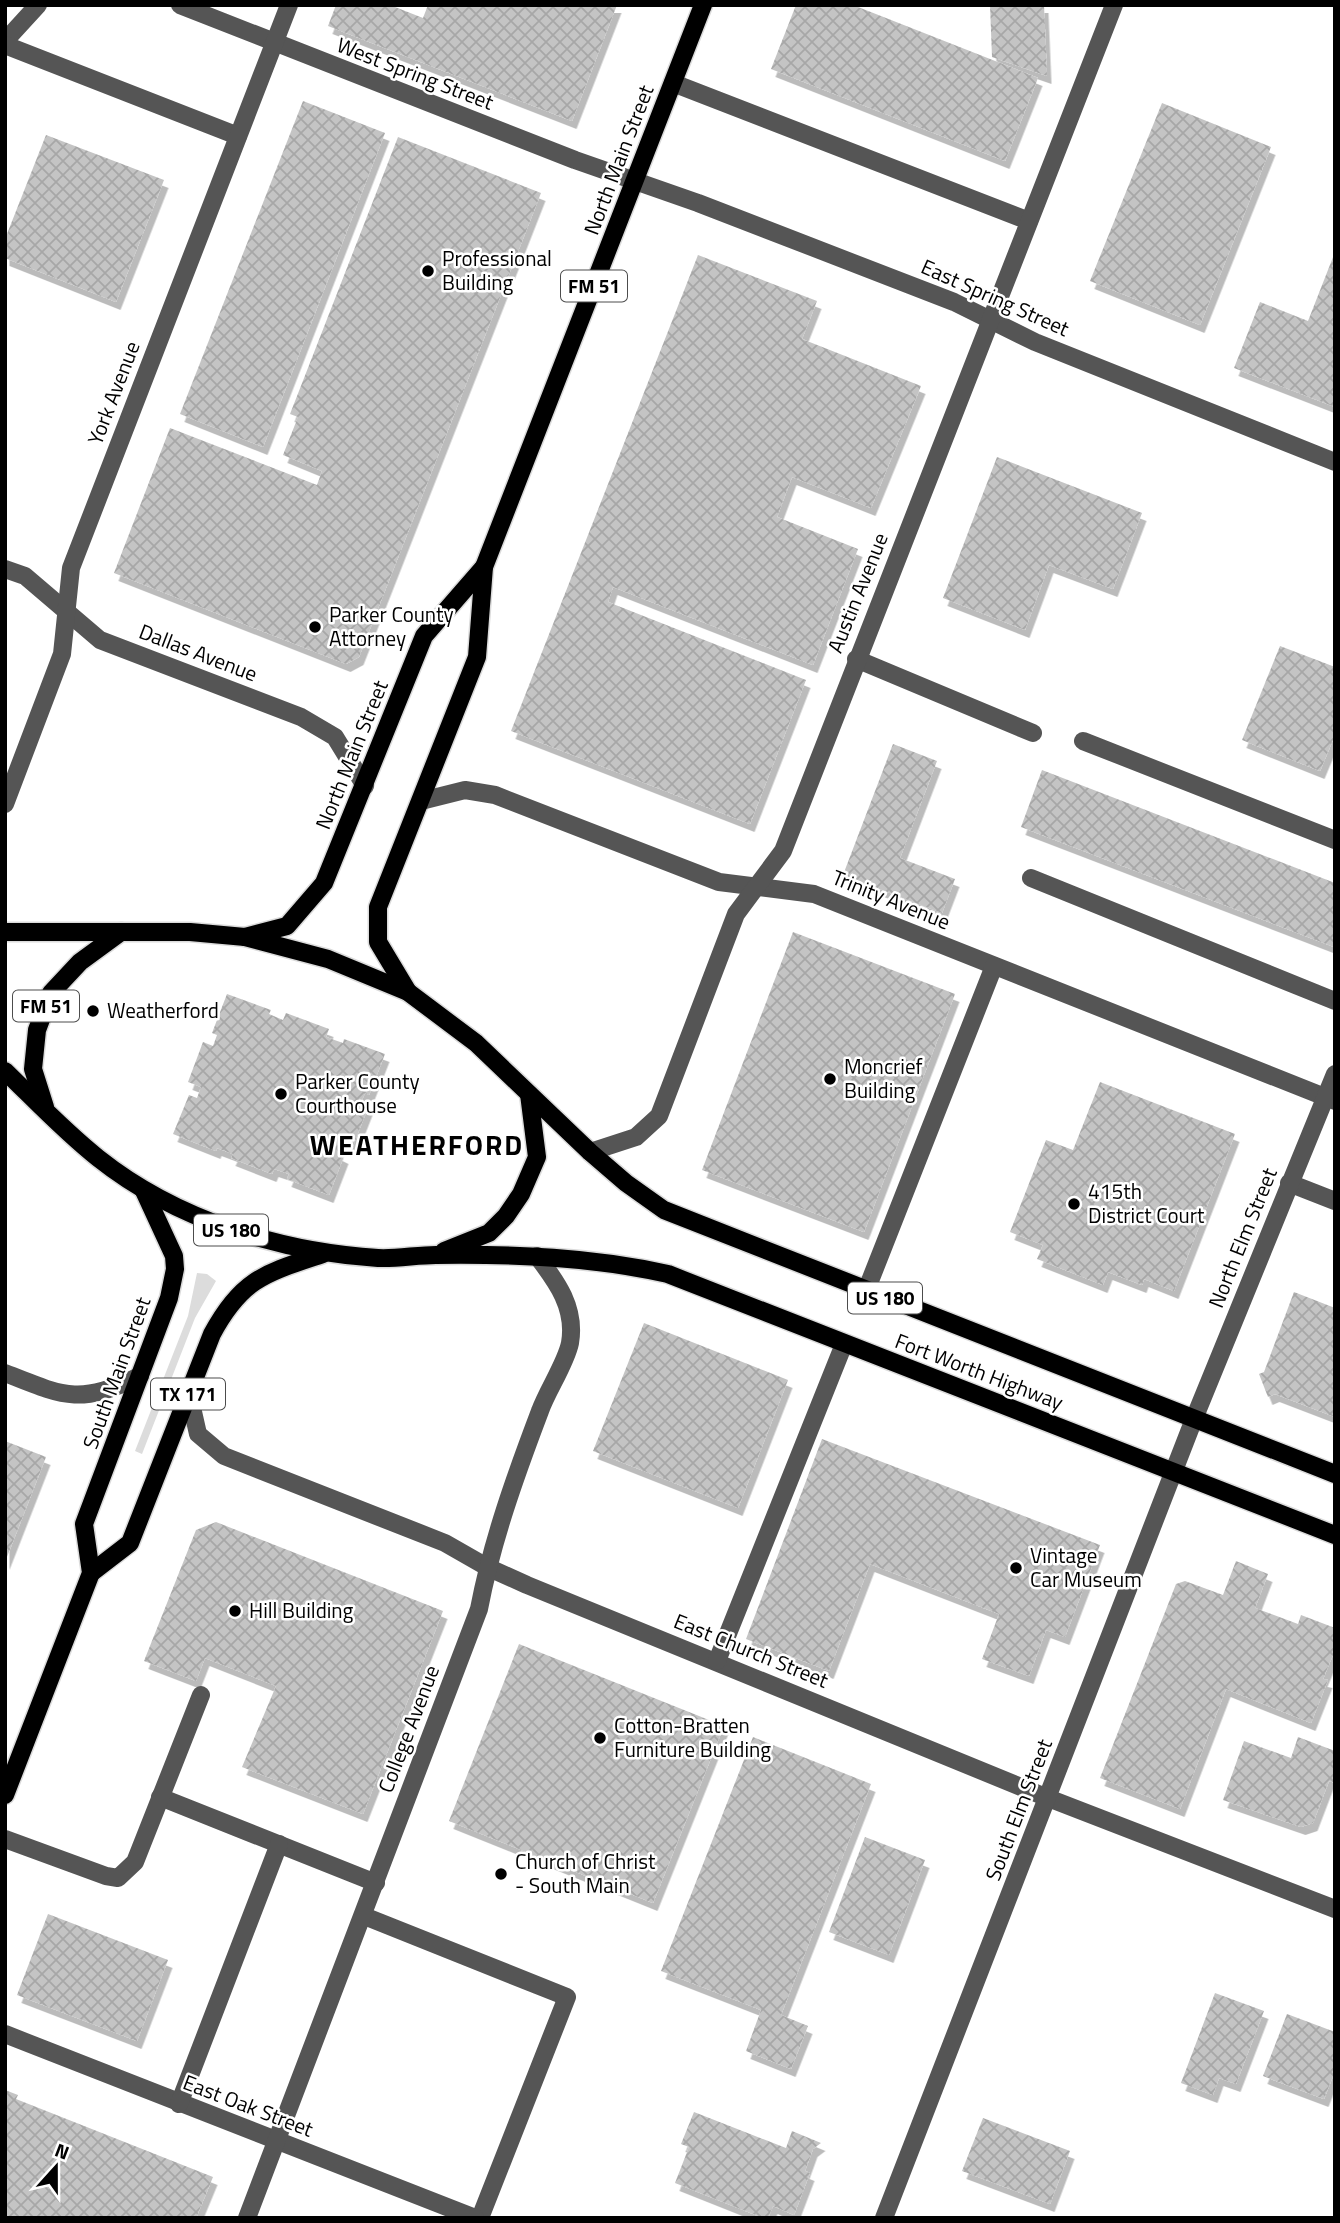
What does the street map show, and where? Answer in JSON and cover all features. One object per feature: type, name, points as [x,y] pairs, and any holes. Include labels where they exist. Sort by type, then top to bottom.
[{"type":"main road","name":"North Main Street","points":[[408,992],[377,942],[378,906],[477,657],[484,567],[703,5]]},
{"type":"main road","name":"North Main Street","points":[[245,937],[287,926],[324,883],[424,636],[484,567]]},
{"type":"main road","name":"US 180","points":[[5,932],[121,932],[245,937],[328,959],[408,992],[477,1042],[590,1152]]},
{"type":"main road","name":"FM 51","points":[[46,1110],[33,1069],[37,1030],[51,993],[80,962],[121,932]]},
{"type":"main road","name":"US 180","points":[[5,1071],[97,1158],[144,1191],[225,1228],[324,1254],[382,1258],[436,1255]]},
{"type":"main road","points":[[436,1255],[489,1233],[522,1194],[537,1157],[529,1094]]},
{"type":"main road","name":"Fort Worth Highway","points":[[590,1152],[626,1183],[664,1210],[1335,1474]]},
{"type":"main road","name":"South Main Street","points":[[92,1573],[84,1524],[169,1297],[175,1269],[174,1256],[144,1191]]},
{"type":"main road","name":"TX 171","points":[[92,1573],[130,1543],[212,1334],[233,1300],[261,1275],[324,1254]]},
{"type":"main road","name":"Fort Worth Highway","points":[[436,1255],[537,1256],[597,1260],[668,1274],[1335,1535]]},
{"type":"main road","points":[[5,1795],[92,1573]]},
{"type":"street","points":[[38,5],[5,43],[238,136]]},
{"type":"street","name":"West Spring Street","points":[[180,5],[635,181]]},
{"type":"street","name":"York Avenue","points":[[5,804],[62,653],[69,610],[71,568],[289,5]]},
{"type":"street","name":"Austin Avenue","points":[[590,1152],[636,1137],[659,1116],[736,914],[783,851],[1114,5]]},
{"type":"street","points":[[673,83],[1029,221]]},
{"type":"street","name":"East Spring Street","points":[[635,181],[954,302],[1035,342],[1335,462]]},
{"type":"street","name":"Dallas Avenue","points":[[5,569],[25,576],[69,610],[100,640],[301,718],[335,737],[365,786]]},
{"type":"street","points":[[856,659],[1033,733]]},
{"type":"street","points":[[1083,741],[1335,840]]},
{"type":"street","name":"Trinity Avenue","points":[[421,801],[465,790],[495,795],[719,882],[814,894],[1329,1098]]},
{"type":"street","points":[[1031,878],[1335,1001]]},
{"type":"street","points":[[866,1291],[994,966]]},
{"type":"street","name":"North Elm Street","points":[[1194,1419],[1289,1183],[1329,1098],[1335,1074]]},
{"type":"street","points":[[1289,1183],[1335,1201]]},
{"type":"street","name":"College Avenue","points":[[247,2218],[479,1609],[487,1567],[517,1472],[549,1388],[570,1344],[569,1312],[561,1288],[537,1256]]},
{"type":"street","points":[[717,1661],[844,1344]]},
{"type":"street","points":[[5,1373],[53,1392],[76,1397],[108,1391],[139,1376]]},
{"type":"street","name":"East Church Street","points":[[188,1394],[198,1434],[224,1456],[445,1542],[487,1567],[1048,1798],[1335,1909]]},
{"type":"street","name":"South Elm Street","points":[[884,2218],[1194,1419]]},
{"type":"street","points":[[5,1839],[118,1878],[135,1862],[201,1695]]},
{"type":"street","points":[[160,1797],[376,1883]]},
{"type":"street","points":[[179,2104],[279,1844]]},
{"type":"street","points":[[364,1916],[567,1997],[480,2218]]},
{"type":"street","name":"East Oak Street","points":[[5,2034],[474,2218]]},
{"type":"shaded area","points":[[197,1273],[207,1274],[216,1281],[195,1318],[142,1454],[135,1451],[188,1316]]},
{"type":"building","points":[[336,5],[390,5],[423,18],[428,5],[617,5],[572,121],[328,26]]},
{"type":"building","points":[[796,5],[853,5],[1038,78],[1005,161],[771,69]]},
{"type":"building","points":[[990,5],[1044,5],[1047,76],[992,57]]},
{"type":"building","points":[[303,101],[385,133],[263,447],[180,414]]},
{"type":"building","points":[[1162,103],[1271,147],[1200,325],[1090,281]]},
{"type":"building","points":[[46,135],[164,180],[116,302],[5,258],[5,239]]},
{"type":"building","points":[[398,137],[541,193],[359,657],[346,664],[114,573],[170,428],[317,485],[322,471],[283,455],[298,417],[290,414]]},
{"type":"building","points":[[1335,252],[1335,407],[1234,368],[1260,302],[1308,321]]},
{"type":"building","points":[[698,255],[817,301],[802,339],[921,386],[871,508],[792,477],[777,517],[858,549],[813,665],[613,587],[608,602],[806,680],[750,824],[511,731]]},
{"type":"building","points":[[997,457],[1142,513],[1113,589],[1049,565],[1025,630],[943,598]]},
{"type":"building","points":[[1280,646],[1335,667],[1335,735],[1320,771],[1242,740]]},
{"type":"building","points":[[893,744],[937,761],[900,858],[955,879],[942,913],[843,875]]},
{"type":"building","points":[[1042,770],[1335,883],[1334,947],[1021,827]]},
{"type":"building","points":[[793,932],[955,994],[864,1232],[702,1170]]},
{"type":"building","name":"Parker County Courthouse","points":[[227,994],[271,1010],[269,1014],[283,1020],[286,1013],[329,1029],[326,1037],[343,1043],[344,1039],[385,1054],[369,1095],[365,1093],[361,1102],[369,1105],[353,1146],[342,1142],[338,1153],[344,1156],[329,1195],[287,1179],[289,1174],[274,1169],[272,1174],[231,1158],[233,1154],[217,1148],[216,1151],[173,1134],[189,1095],[197,1098],[201,1087],[188,1082],[203,1042],[213,1046],[217,1035],[212,1033]]},
{"type":"building","points":[[1100,1082],[1235,1134],[1174,1291],[1144,1279],[1142,1285],[1108,1272],[1103,1285],[1037,1259],[1043,1245],[1010,1232],[1046,1140],[1073,1150]]},
{"type":"building","points":[[1294,1292],[1335,1308],[1335,1417],[1275,1394],[1268,1397],[1259,1374],[1264,1372]]},
{"type":"building","points":[[644,1323],[788,1380],[738,1508],[593,1451]]},
{"type":"building","points":[[822,1439],[1100,1545],[1065,1637],[1046,1630],[1029,1676],[982,1659],[999,1614],[870,1564],[829,1671],[746,1639]]},
{"type":"building","points":[[5,1441],[46,1457],[5,1562]]},
{"type":"building","points":[[216,1522],[443,1611],[363,1814],[242,1767],[276,1686],[205,1658],[196,1681],[144,1661],[196,1530]]},
{"type":"building","points":[[1236,1561],[1268,1574],[1255,1608],[1298,1624],[1301,1615],[1335,1628],[1335,1650],[1323,1679],[1328,1680],[1311,1723],[1226,1689],[1180,1809],[1100,1778],[1176,1584],[1185,1581],[1223,1595]]},
{"type":"building","points":[[519,1644],[724,1726],[653,1903],[449,1821]]},
{"type":"building","points":[[753,1737],[871,1784],[781,2015],[808,2026],[791,2069],[746,2051],[761,2010],[661,1971]]},
{"type":"building","points":[[1298,1737],[1335,1751],[1335,1783],[1329,1781],[1313,1823],[1301,1827],[1223,1800],[1244,1741],[1291,1758]]},
{"type":"building","points":[[865,1837],[925,1860],[889,1955],[829,1932]]},
{"type":"building","points":[[48,1914],[168,1960],[137,2041],[17,1995]]},
{"type":"building","points":[[1215,1993],[1264,2011],[1236,2084],[1219,2078],[1213,2095],[1181,2083]]},
{"type":"building","points":[[1287,2014],[1335,2032],[1335,2071],[1324,2099],[1263,2076]]},
{"type":"building","points":[[5,2090],[18,2095],[16,2099],[213,2177],[196,2218],[5,2218]]},
{"type":"building","points":[[694,2112],[786,2148],[792,2131],[821,2143],[813,2149],[805,2171],[810,2173],[794,2215],[773,2206],[768,2218],[763,2218],[675,2183],[689,2147],[681,2144]]},
{"type":"building","points":[[983,2118],[1070,2151],[1050,2204],[962,2171]]},
{"type":"place","name":"Professional Building","points":[[428,271]]},
{"type":"place","name":"Parker County Attorney","points":[[315,627]]},
{"type":"place","name":"Weatherford","points":[[93,1011]]},
{"type":"place","name":"Moncrief Building","points":[[830,1079]]},
{"type":"place","name":"Parker County Courthouse","points":[[281,1094]]},
{"type":"place","name":"415th District Court","points":[[1074,1204]]},
{"type":"place","name":"Vintage Car Museum","points":[[1016,1568]]},
{"type":"place","name":"Hill Building","points":[[235,1611]]},
{"type":"place","name":"Cotton-Bratten Furniture Building","points":[[600,1738]]},
{"type":"place","name":"Church of Christ - South Main","points":[[501,1874]]},
{"type":"district","name":"WEATHERFORD","points":[[417,1145]]}]
